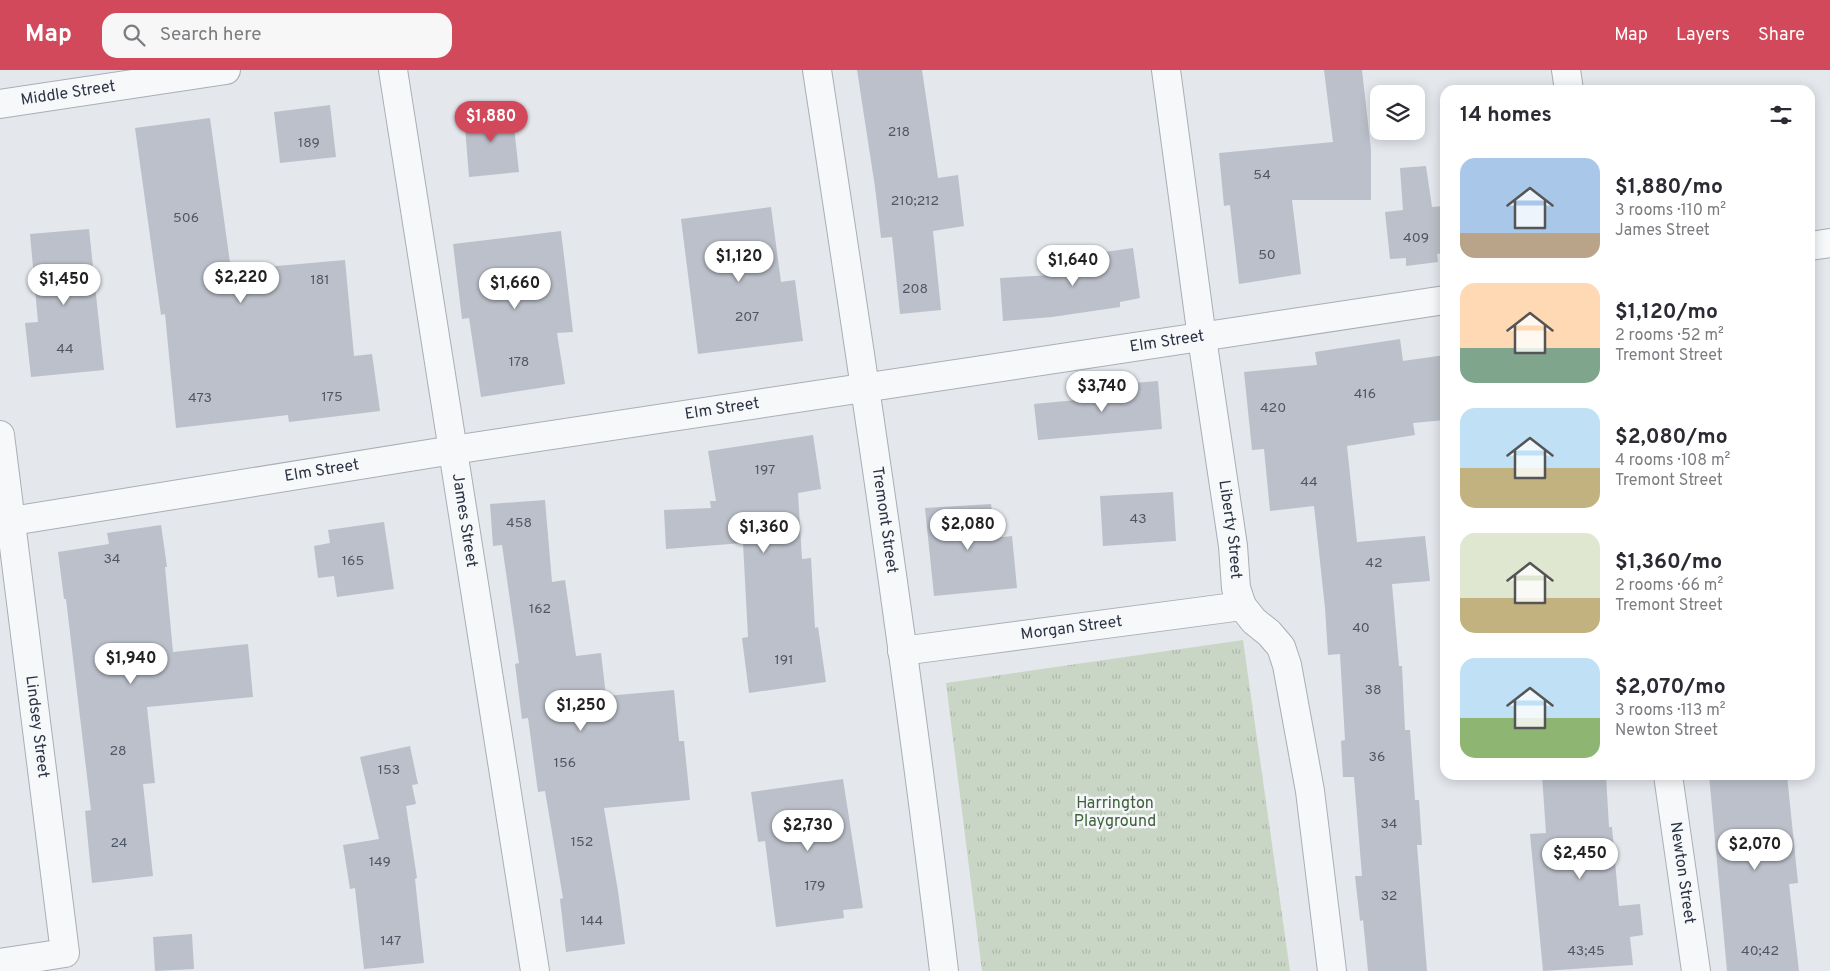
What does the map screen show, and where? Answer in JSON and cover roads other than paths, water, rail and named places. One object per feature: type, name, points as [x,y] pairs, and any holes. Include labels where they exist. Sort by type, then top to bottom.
[{"type":"street","name":"Middle Street","points":[[0,104],[226,70]]},
{"type":"street","name":"James Street","points":[[393,70],[536,971]]},
{"type":"street","name":"Tremont Street","points":[[817,70],[866,388],[926,820],[944,971]]},
{"type":"street","name":"Liberty Street","points":[[1166,70],[1202,338],[1233,546],[1236,588],[1242,606],[1254,621],[1269,633],[1281,647],[1287,665],[1310,790],[1332,971]]},
{"type":"street","points":[[1566,70],[1568,85]]},
{"type":"street","points":[[1815,245],[1830,243]]},
{"type":"street","name":"Elm Street","points":[[5,522],[453,450],[1440,301]]},
{"type":"street","name":"Lindsey Street","points":[[0,435],[5,522],[65,953],[0,963]]},
{"type":"street","name":"Morgan Street","points":[[902,651],[1242,606]]},
{"type":"street","name":"Newton Street","points":[[1669,780],[1696,971]]},
{"type":"park label","name":"Harrington Playground","points":[[1115,813]]}]
